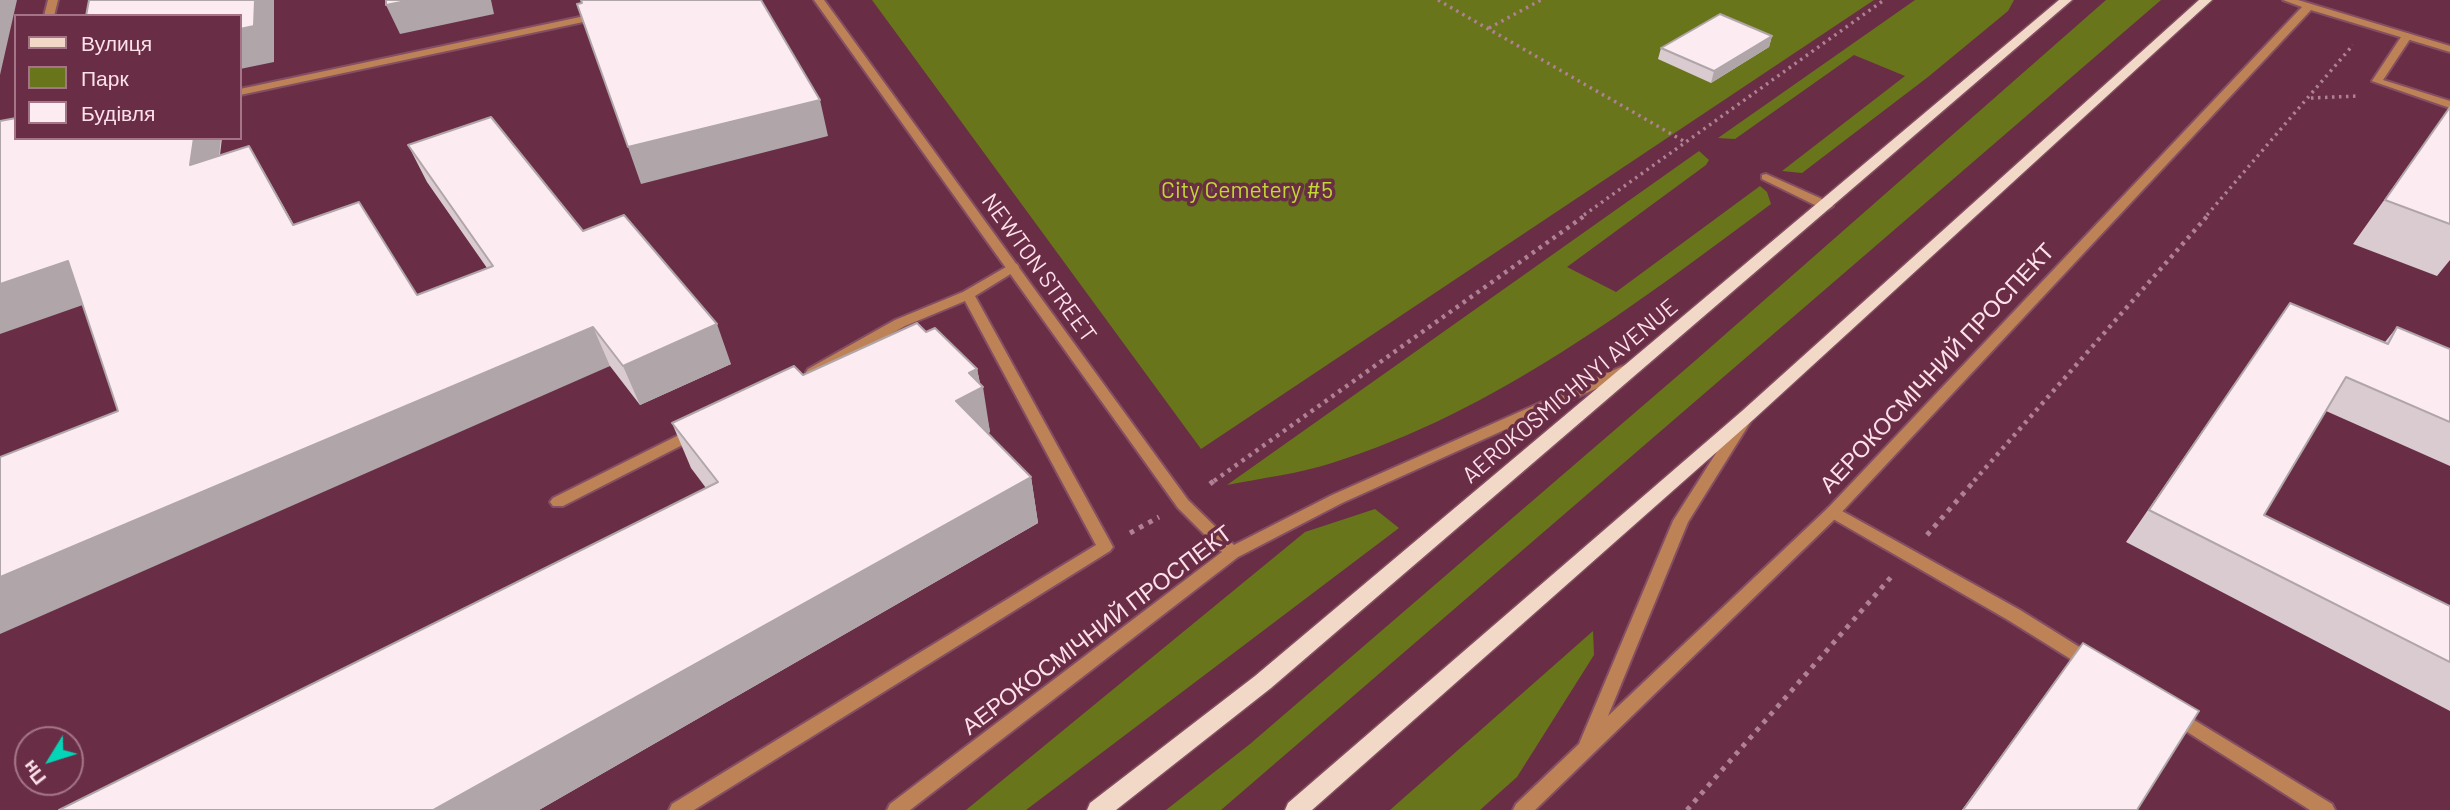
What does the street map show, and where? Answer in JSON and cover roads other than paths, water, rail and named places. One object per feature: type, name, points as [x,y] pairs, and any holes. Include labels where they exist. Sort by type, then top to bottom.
[{"type":"main road","name":"AEROKOSMICHNYI AVENUE","points":[[1098,810],[1263,682],[1827,206],[2066,0]]},
{"type":"main road","points":[[1296,810],[1748,415],[2206,0]]},
{"type":"street","name":"NEWTON STREET","points":[[819,0],[1183,504],[1232,553]]},
{"type":"street","points":[[2288,0],[2450,48]]},
{"type":"street","name":"АЕРОКОСМІЧНИЙ ПРОСПЕКТ","points":[[1521,810],[1833,512],[2309,6]]},
{"type":"street","points":[[242,92],[605,14]]},
{"type":"street","points":[[2407,36],[2377,81],[2450,105]]},
{"type":"street","points":[[1766,177],[1827,206]]},
{"type":"street","points":[[802,378],[900,323],[968,295],[1013,267]]},
{"type":"street","points":[[678,810],[1105,547],[968,295]]},
{"type":"street","name":"АЕРОКОСМІЧНИЙ ПРОСПЕКТ","points":[[896,810],[1232,553],[1337,499],[1641,363]]},
{"type":"street","name":"АЕРОКОСМІЧНИЙ ПРОСПЕКТ","points":[[1586,749],[1681,521],[1748,415]]},
{"type":"street","points":[[558,502],[705,427]]},
{"type":"street","points":[[1833,512],[2106,673]]},
{"type":"street","points":[[2164,709],[2326,810]]},
{"type":"park label","name":"City Cemetery #5","points":[[1247,190]]}]
